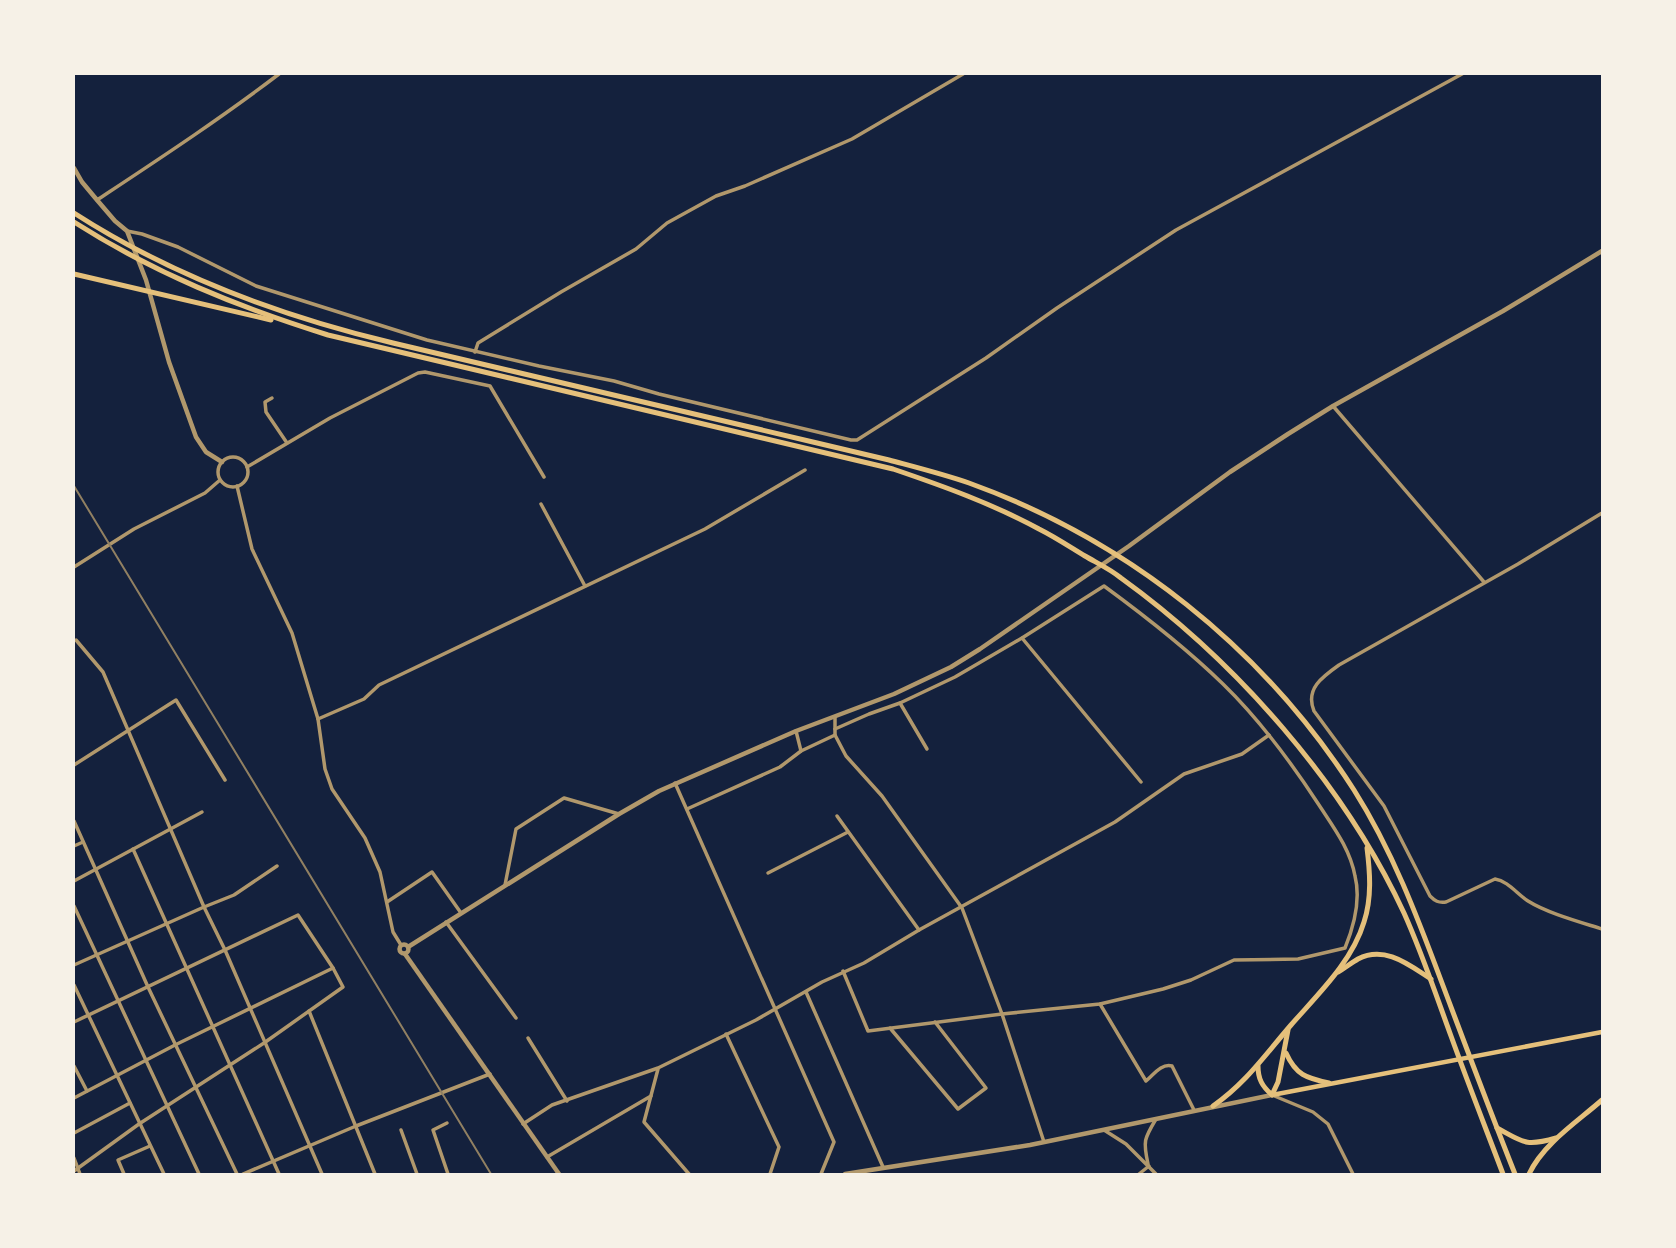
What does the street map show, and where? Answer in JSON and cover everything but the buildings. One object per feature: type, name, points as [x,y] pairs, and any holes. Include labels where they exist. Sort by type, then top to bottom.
[{"type":"highway","points":[[74,213],[140,251],[232,294],[323,325],[393,344],[869,456],[969,483],[1048,517],[1114,552],[1208,620],[1256,665],[1280,691],[1339,768],[1395,864],[1515,1174]]},
{"type":"highway","points":[[74,222],[124,252],[212,295],[295,325]]},
{"type":"highway","points":[[74,274],[893,469],[962,493],[1039,528],[1119,576],[1174,619],[1264,707],[1308,759],[1349,816],[1403,911],[1503,1174]]},
{"type":"highway","points":[[1213,1106],[1233,1092],[1258,1066],[1336,974],[1359,935],[1369,901],[1370,868],[1366,845]]},
{"type":"highway","points":[[1336,974],[1360,958],[1389,954],[1431,979]]},
{"type":"highway","points":[[1258,1066],[1262,1086],[1272,1095],[1278,1082],[1289,1027]]},
{"type":"highway","points":[[1285,1051],[1292,1066],[1300,1074],[1329,1083]]},
{"type":"highway","points":[[1529,1174],[1559,1137],[1602,1100]]},
{"type":"highway","points":[[1496,1128],[1521,1142],[1531,1144],[1559,1137]]},
{"type":"main road","points":[[1272,1095],[1602,1032]]},
{"type":"street","points":[[96,200],[188,140],[279,74]]},
{"type":"street","points":[[475,352],[478,343],[636,249],[667,223],[716,196],[745,187],[852,139],[963,74]]},
{"type":"street","points":[[74,168],[96,200],[127,231],[178,247],[256,286],[416,337],[614,381],[857,440],[986,358],[1176,230],[1462,74]]},
{"type":"street","points":[[127,231],[153,300],[169,362],[195,437],[206,452],[222,462]]},
{"type":"street","points":[[405,954],[408,947],[446,922],[619,814],[676,783],[835,715],[894,694],[951,667],[1129,546],[1230,472],[1333,406],[1503,311],[1602,251]]},
{"type":"street","points":[[247,467],[372,395],[425,372],[490,386],[544,477]]},
{"type":"street","points":[[272,398],[265,402],[266,412],[287,443]]},
{"type":"street","points":[[1333,406],[1484,582]]},
{"type":"street","points":[[231,457],[247,467],[245,481],[237,486],[228,486],[220,480],[218,471],[222,462],[231,457]]},
{"type":"street","points":[[318,719],[364,699],[379,685],[705,529],[805,470]]},
{"type":"street","points":[[74,566],[134,529],[205,493],[220,480]]},
{"type":"street","points":[[237,486],[252,549],[292,633],[318,719],[325,769],[332,789],[365,838],[380,872],[393,932],[401,946],[400,952],[405,954],[559,1174]]},
{"type":"street","points":[[541,505],[585,586]]},
{"type":"street","points":[[1602,513],[1339,665],[1315,688],[1310,702],[1384,806],[1435,901],[1446,902],[1495,879],[1501,880],[1527,901],[1602,929]]},
{"type":"street","points":[[835,729],[955,677],[1104,586],[1195,658],[1269,734],[1305,783],[1349,853],[1356,878],[1357,904],[1353,929],[1345,948],[1298,958],[1234,960],[1182,983],[1100,1004],[1002,1013],[868,1031],[843,971]]},
{"type":"street","points":[[1022,638],[1141,782]]},
{"type":"street","points":[[76,640],[103,672],[322,1174]]},
{"type":"street","points":[[74,765],[176,700],[225,780]]},
{"type":"street","points":[[900,703],[927,749]]},
{"type":"street","points":[[835,715],[835,735],[846,756],[882,796],[962,908],[1002,1013],[1044,1142]]},
{"type":"street","points":[[796,731],[801,751]]},
{"type":"street","points":[[523,1124],[552,1105],[658,1068],[843,971],[864,963],[1115,822],[1184,774],[1242,754],[1269,734]]},
{"type":"street","points":[[687,809],[780,767],[801,751],[835,735]]},
{"type":"street","points":[[676,783],[834,1142],[821,1174]]},
{"type":"street","points":[[505,885],[516,829],[564,798],[619,814]]},
{"type":"street","points":[[74,881],[202,811]]},
{"type":"street","points":[[837,816],[919,930]]},
{"type":"street","points":[[74,821],[127,942],[237,1174]]},
{"type":"street","points":[[768,873],[848,832]]},
{"type":"street","points":[[74,846],[83,842]]},
{"type":"street","points":[[133,849],[279,1174]]},
{"type":"street","points":[[74,965],[234,895],[277,866]]},
{"type":"street","points":[[387,902],[432,872],[461,913]]},
{"type":"street","points":[[74,906],[200,1174]]},
{"type":"street","points":[[74,1022],[298,915],[343,987],[230,1066],[139,1124],[76,1170]]},
{"type":"street","points":[[446,922],[516,1018]]},
{"type":"street","points":[[401,946],[408,947]]},
{"type":"street","points":[[74,1098],[333,968]]},
{"type":"street","points":[[74,985],[164,1174]]},
{"type":"street","points":[[806,992],[883,1167]]},
{"type":"street","points":[[1100,1004],[1146,1080],[1163,1067],[1172,1066],[1194,1110]]},
{"type":"street","points":[[309,1011],[375,1174]]},
{"type":"street","points":[[890,1028],[958,1109],[986,1088],[935,1022]]},
{"type":"street","points":[[726,1034],[779,1147],[770,1174]]},
{"type":"street","points":[[528,1038],[566,1101]]},
{"type":"street","points":[[74,1066],[87,1091]]},
{"type":"street","points":[[658,1068],[644,1122],[689,1174]]},
{"type":"street","points":[[243,1174],[490,1074]]},
{"type":"street","points":[[845,1174],[1044,1142],[1272,1095],[1312,1112],[1328,1124],[1353,1174]]},
{"type":"street","points":[[547,1157],[650,1096]]},
{"type":"street","points":[[74,1133],[130,1103]]},
{"type":"street","points":[[1149,1166],[1144,1144],[1147,1133],[1157,1118]]},
{"type":"street","points":[[447,1123],[433,1130],[448,1174]]},
{"type":"street","points":[[1103,1129],[1126,1144],[1156,1174]]},
{"type":"street","points":[[401,1130],[417,1174]]},
{"type":"street","points":[[124,1174],[118,1160],[150,1146]]},
{"type":"street","points":[[74,1158],[76,1170],[80,1174]]},
{"type":"street","points":[[1139,1174],[1149,1166]]},
{"type":"railway","points":[[74,486],[491,1174]]}]
